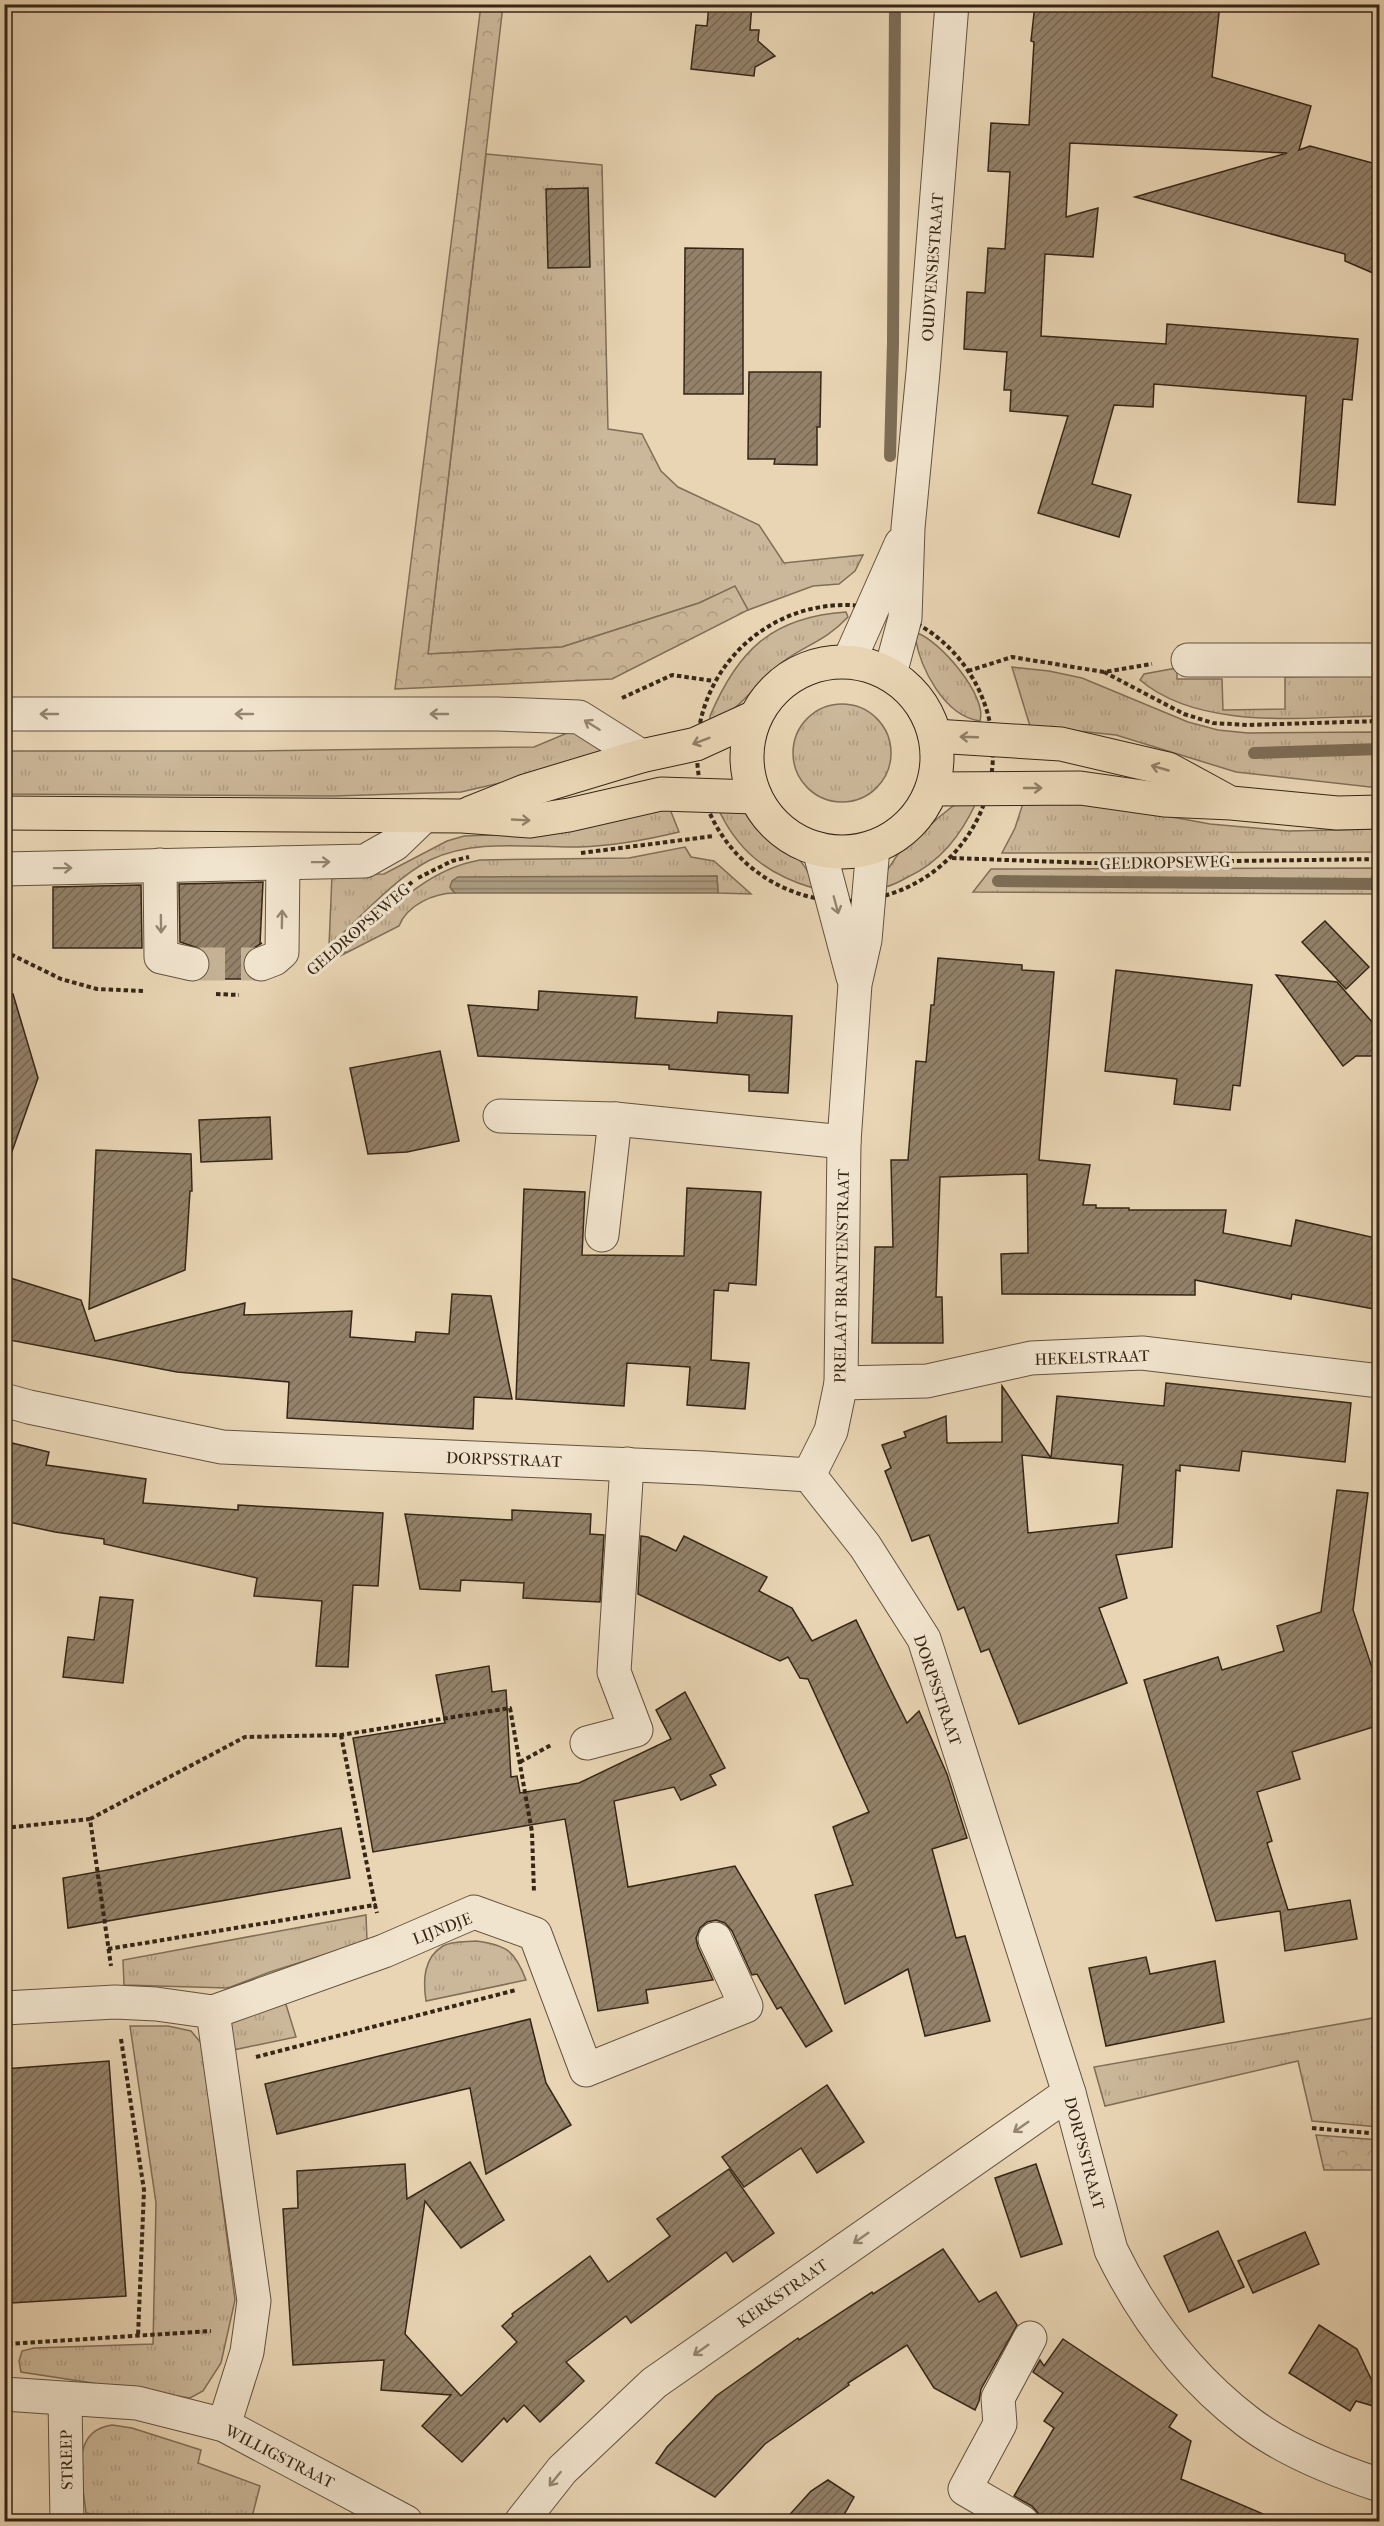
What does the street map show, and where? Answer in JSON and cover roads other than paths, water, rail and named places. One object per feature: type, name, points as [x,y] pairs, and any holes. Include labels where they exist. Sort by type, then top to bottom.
[{"type":"main road","points":[[849,662],[871,666],[890,675],[922,704],[935,736],[938,756],[932,789],[919,815],[898,835],[873,847],[846,852],[819,849],[802,844],[787,835],[770,819],[755,797],[747,762],[748,740],[755,717],[768,696],[787,679],[806,669],[825,663],[849,662]]},
{"type":"main road","points":[[462,816],[525,791],[641,756],[696,744],[755,717]]},
{"type":"main road","points":[[935,736],[993,738],[1071,747],[1168,769],[1232,803]]},
{"type":"main road","points":[[932,789],[1080,788],[1164,801],[1232,803],[1337,813],[1380,812]]},
{"type":"main road","points":[[4,813],[462,816],[530,821],[569,815],[661,794],[755,797]]},
{"type":"street","name":"OUDVENSESTRAAT","points":[[890,675],[905,618],[908,528],[924,372],[952,4]]},
{"type":"street","name":"OUDVENSESTRAAT","points":[[849,662],[908,528]]},
{"type":"street","points":[[1188,660],[1380,660]]},
{"type":"street","points":[[4,714],[498,714],[579,717],[641,756]]},
{"type":"street","points":[[4,869],[365,861],[395,844],[424,816]]},
{"type":"street","name":"PRELAAT BRANTENSTRAAT","points":[[809,1475],[831,1431],[841,1383],[843,1142],[855,984],[866,940],[873,847]]},
{"type":"street","name":"PRELAAT BRANTENSTRAAT","points":[[819,849],[855,984]]},
{"type":"street","name":"GELDROPSEWEG","points":[[261,964],[274,959],[282,952],[283,863]]},
{"type":"street","points":[[160,866],[161,957],[192,964]]},
{"type":"street","points":[[500,1116],[615,1119],[843,1142]]},
{"type":"street","points":[[602,1235],[615,1119]]},
{"type":"street","name":"HEKELSTRAAT","points":[[841,1383],[927,1381],[1031,1358],[1142,1353],[1380,1381]]},
{"type":"street","name":"DORPSSTRAAT","points":[[4,1400],[222,1447],[627,1464],[809,1475],[865,1546],[924,1639],[1069,2093],[1112,2250],[1141,2304],[1183,2362],[1247,2421],[1296,2452],[1351,2476],[1380,2485]]},
{"type":"street","points":[[587,1743],[636,1730],[614,1672],[627,1464]]},
{"type":"street","name":"LIJNDJE","points":[[4,2008],[116,2002],[156,2004],[213,2012],[384,1951],[474,1912],[535,1934],[586,2070],[746,2006],[715,1939]]},
{"type":"street","points":[[213,2012],[254,2301],[247,2352],[224,2425]]},
{"type":"street","name":"KERKSTRAAT","points":[[521,2522],[562,2470],[654,2383],[1069,2093]]},
{"type":"street","points":[[1022,2522],[965,2489],[1000,2424],[998,2398],[1030,2338]]},
{"type":"street","name":"WILLIGSTRAAT","points":[[8,2394],[138,2403],[224,2425],[406,2522]]},
{"type":"street","name":"STREEP","points":[[65,2399],[67,2522]]},
{"type":"waterway","points":[[890,456],[895,4]]},
{"type":"waterway","points":[[1254,753],[1380,749]]},
{"type":"waterway","points":[[998,881],[1380,884]]},
{"type":"tunnel","points":[[192,964],[261,964]]}]
